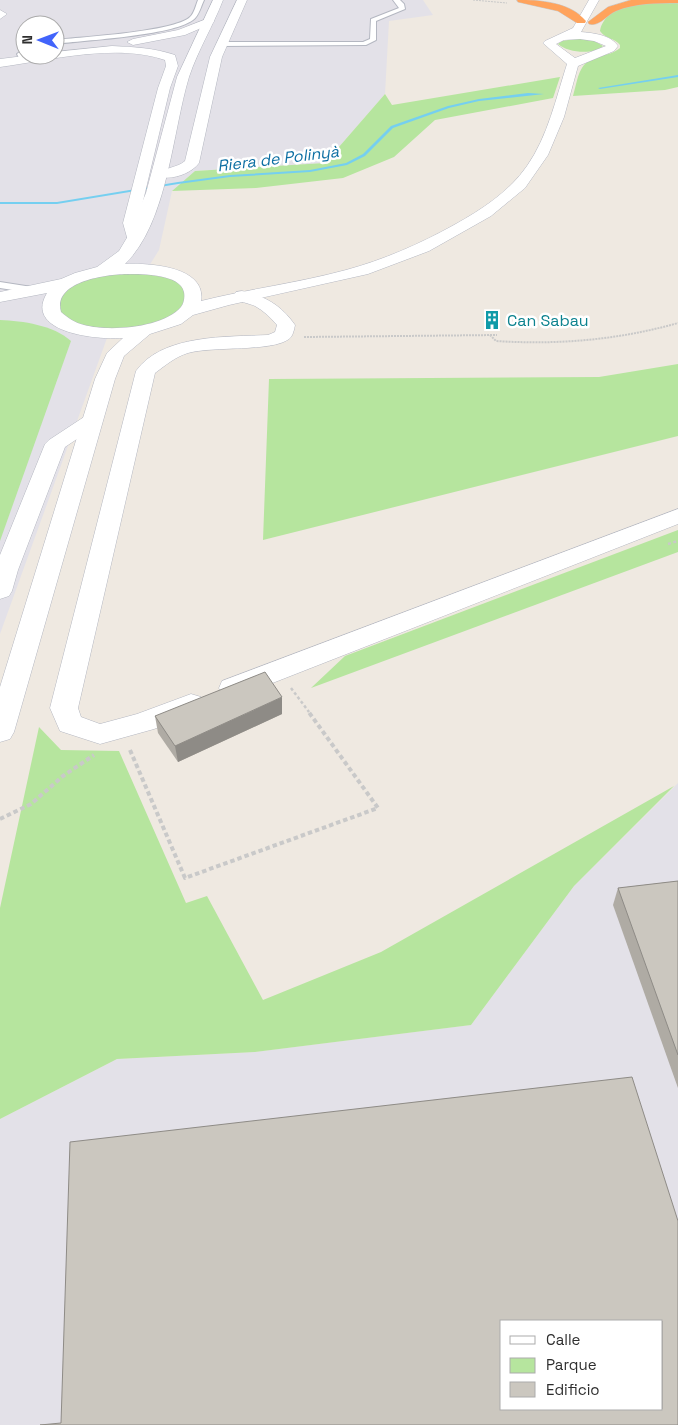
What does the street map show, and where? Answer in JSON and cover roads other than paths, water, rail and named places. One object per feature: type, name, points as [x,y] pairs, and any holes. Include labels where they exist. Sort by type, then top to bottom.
[{"type":"highway","points":[[522,0],[562,9],[588,19],[622,5],[642,1],[678,0]]},
{"type":"main road","points":[[104,270],[122,257],[143,224],[160,183],[199,65],[230,0]]},
{"type":"main road","points":[[160,183],[192,164],[216,57],[242,0]]},
{"type":"main road","points":[[572,64],[566,55],[549,43],[556,38],[577,30],[588,19],[594,0]]},
{"type":"main road","points":[[163,271],[148,256],[146,251],[149,232],[173,108],[186,70],[209,20],[214,2]]},
{"type":"main road","points":[[0,298],[51,311],[59,320],[81,330],[102,332],[143,331],[167,323],[188,310],[242,296],[349,274],[392,260],[455,231],[502,202],[520,185],[543,152],[572,64],[604,52],[612,46],[592,32],[588,19]]},
{"type":"main road","points":[[65,51],[164,38],[188,31],[209,20]]},
{"type":"main road","points":[[563,36],[600,38]]},
{"type":"main road","points":[[111,46],[172,43],[183,45],[194,52]]},
{"type":"main road","points":[[555,49],[584,54],[604,52]]},
{"type":"main road","points":[[1,60],[130,50],[159,52],[171,58],[172,66],[164,88],[141,173],[131,223],[134,238]]},
{"type":"main road","points":[[1,60],[15,56]]},
{"type":"main road","points":[[0,298],[69,283],[86,275],[104,270],[135,268],[163,271],[178,277],[190,285],[221,290],[261,292]]},
{"type":"main road","points":[[51,311],[50,307],[54,296],[69,283]]},
{"type":"main road","points":[[188,310],[193,302],[193,291],[190,285]]},
{"type":"main road","points":[[291,287],[276,301],[278,312],[286,325],[283,336],[271,340],[193,347],[173,352],[146,371],[64,708],[70,724],[100,734],[132,726],[678,516]]},
{"type":"main road","points":[[242,296],[263,302],[278,312]]},
{"type":"main road","points":[[81,330],[91,340],[98,353],[105,379]]},
{"type":"main road","points":[[0,732],[105,379],[116,352],[143,331]]},
{"type":"main road","points":[[2,577],[56,444],[91,421]]},
{"type":"lane","points":[[65,41],[158,30],[181,25],[193,18],[200,0]]},
{"type":"lane","points":[[221,44],[364,44],[373,40],[373,20],[402,9],[401,4],[396,0]]},
{"type":"lane","points":[[0,285],[32,290]]},
{"type":"waterway","name":"Riera de Polinyà","points":[[600,88],[678,76]]},
{"type":"waterway","name":"Riera de Polinyà","points":[[0,203],[57,203],[230,176],[310,171],[347,164],[364,155],[392,127],[448,107],[479,100],[542,94]]},
{"type":"place","name":"Can Sabau","points":[[492,320]]}]
